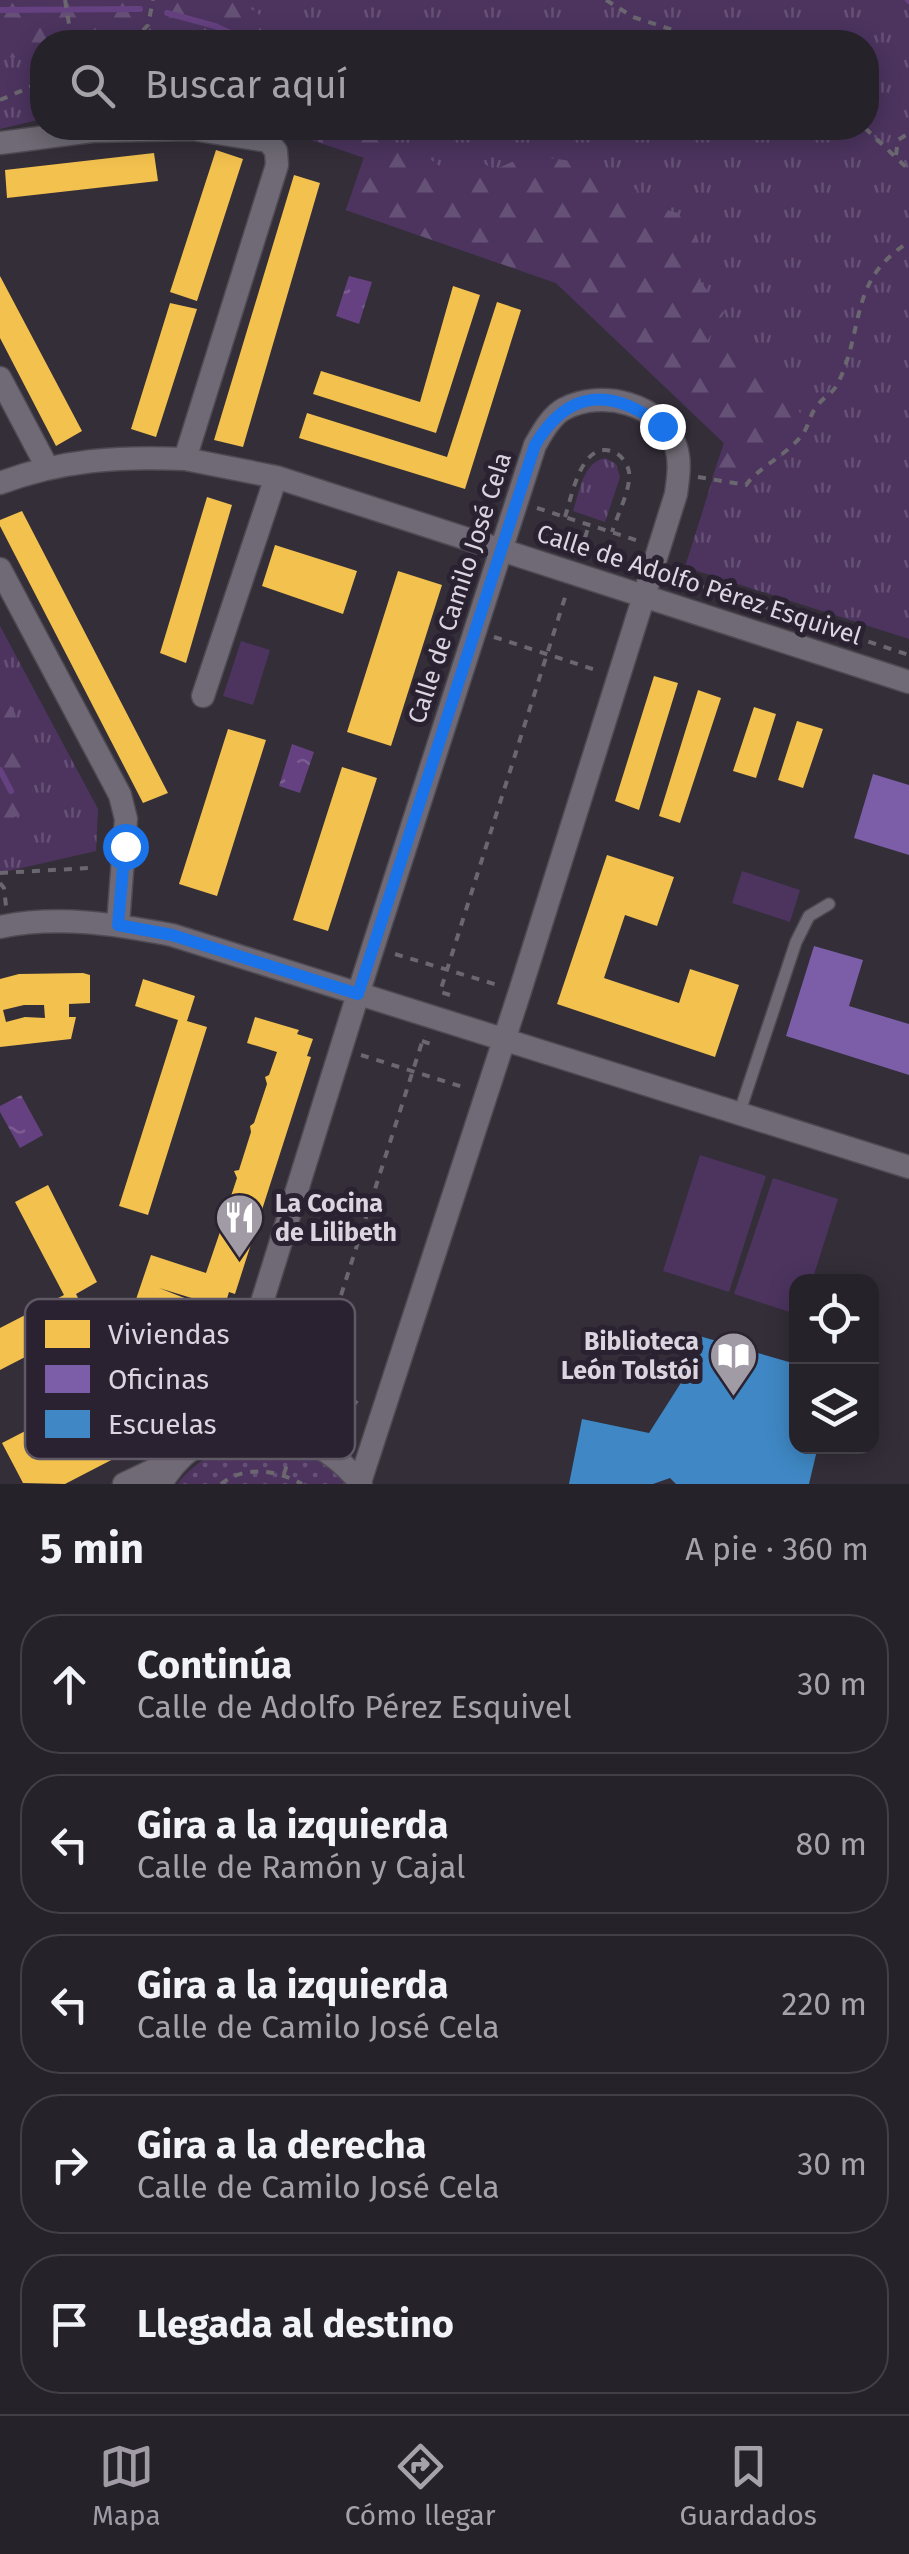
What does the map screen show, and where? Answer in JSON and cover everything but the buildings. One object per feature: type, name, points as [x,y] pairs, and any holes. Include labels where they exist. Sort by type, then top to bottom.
[{"type":"street","points":[[0,143],[30,139]]},
{"type":"street","points":[[184,459],[277,165],[276,151],[262,140]]},
{"type":"street","points":[[0,378],[47,467]]},
{"type":"street","name":"Calle de Camilo José Cela","points":[[263,1299],[535,445],[561,410],[592,399],[616,400],[640,409],[662,426],[676,444],[676,494],[360,1483]]},
{"type":"street","name":"Calle de Adolfo Pérez Esquivel","points":[[0,483],[47,467],[90,459],[184,459],[233,466],[909,682]]},
{"type":"street","points":[[203,696],[276,478]]},
{"type":"street","points":[[0,569],[120,795],[126,819],[118,925]]},
{"type":"street","points":[[0,928],[19,923],[85,921],[172,935],[909,1167]]},
{"type":"street","points":[[124,1484],[177,1459]]},
{"type":"street","points":[[162,1484],[183,1459]]},
{"type":"street","points":[[338,1459],[360,1483]]},
{"type":"lane","points":[[739,1114],[796,942],[809,916],[829,904]]},
{"type":"path","points":[[65,0],[70,30]]},
{"type":"path","points":[[143,30],[153,0]]},
{"type":"path","points":[[606,0],[634,17],[674,30]]},
{"type":"path","points":[[0,100],[30,87]]},
{"type":"path","points":[[896,155],[898,140],[909,132]]},
{"type":"path","points":[[879,140],[909,169]]},
{"type":"path","points":[[678,474],[746,485],[754,473],[766,470],[802,435],[817,406],[835,390],[848,362],[852,332],[872,274],[882,261],[909,242]]},
{"type":"path","points":[[565,517],[584,462],[592,454],[616,453],[629,472],[612,532]]},
{"type":"path","points":[[518,502],[612,532],[657,556],[674,578],[909,654]]},
{"type":"path","points":[[450,994],[440,992],[589,525]]},
{"type":"path","points":[[475,631],[619,678]]},
{"type":"path","points":[[0,873],[89,868]]},
{"type":"path","points":[[395,954],[520,991]]},
{"type":"path","points":[[340,1299],[422,1042],[434,1046]]},
{"type":"path","points":[[414,1072],[485,1094]]},
{"type":"path","points":[[355,1401],[379,1421]]},
{"type":"path","points":[[284,1474],[289,1459]]},
{"type":"path","points":[[221,1484],[256,1471],[284,1474],[302,1484]]},
{"type":"green space","points":[[0,0],[909,0],[909,639],[685,567],[724,443],[556,283],[346,210],[364,157],[311,140],[879,140],[879,30],[30,30],[30,122],[0,129]]},
{"type":"green space","points":[[0,0],[238,0],[282,30],[30,30],[30,60],[0,57]]},
{"type":"green space","points":[[386,140],[428,158],[463,182],[480,161],[494,170],[527,155],[572,161],[622,178],[656,207],[678,213],[695,237],[701,282],[724,313],[706,343],[743,357],[783,390],[800,412],[803,423],[798,441],[746,485],[712,479],[724,443],[556,283],[346,210],[364,158],[318,142]]},
{"type":"green space","points":[[605,458],[616,464],[620,477],[605,522],[573,511],[587,472]]},
{"type":"green space","points":[[0,626],[98,809],[96,851],[0,873]]},
{"type":"green space","points":[[241,641],[270,650],[253,705],[223,696]]},
{"type":"green space","points":[[0,686],[15,713],[33,789],[25,812],[0,824]]},
{"type":"green space","points":[[742,871],[800,890],[790,922],[732,903]]},
{"type":"green space","points":[[700,1155],[766,1176],[729,1292],[663,1271]]},
{"type":"green space","points":[[773,1178],[838,1199],[814,1274],[789,1274],[789,1312],[734,1294]]},
{"type":"green space","points":[[206,1459],[317,1459],[346,1484],[177,1484]]},
{"type":"water","points":[[349,276],[372,282],[359,324],[336,316]]},
{"type":"water","points":[[292,744],[314,752],[300,793],[279,786]]},
{"type":"water","points":[[21,1095],[43,1135],[20,1148],[0,1106]]},
{"type":"waterway","points":[[0,10],[140,9]]},
{"type":"waterway","points":[[167,13],[224,30]]},
{"type":"waterway","points":[[0,770],[11,791]]},
{"type":"place","name":"La Cocina de Lilibeth","points":[[240,1260]]},
{"type":"place","name":"Biblioteca León Tolstói","points":[[734,1398]]},
{"type":"route","points":[[125,846],[118,925],[172,935],[358,994],[535,445],[561,410],[592,399],[616,400],[640,409],[662,426]]}]
